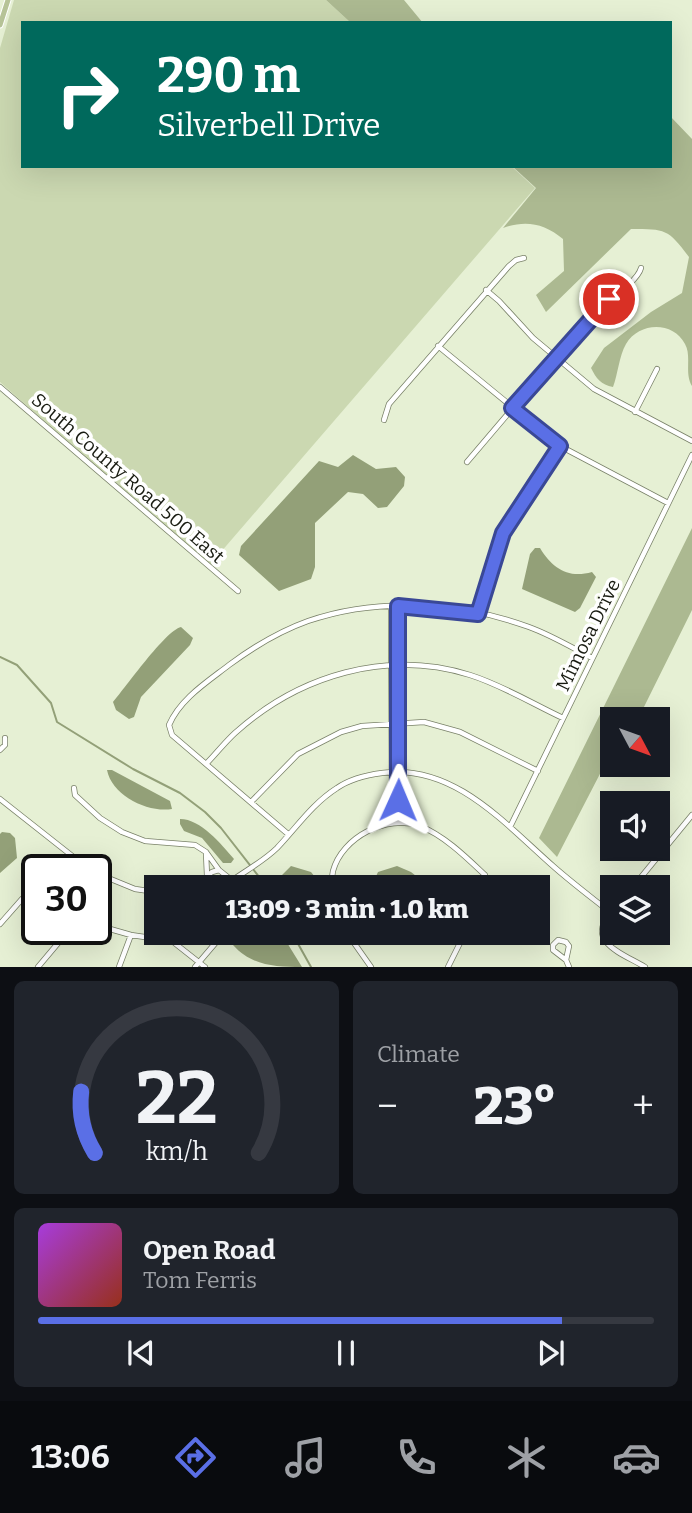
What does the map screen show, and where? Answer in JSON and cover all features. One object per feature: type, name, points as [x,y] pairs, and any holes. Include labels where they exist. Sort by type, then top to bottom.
[{"type":"main road","points":[[0,25],[8,0]]},
{"type":"street","points":[[384,420],[389,404],[486,290],[516,260],[524,258]]},
{"type":"street","points":[[467,462],[600,307],[634,280],[641,268]]},
{"type":"street","points":[[486,290],[499,300],[533,338],[604,396],[692,441]]},
{"type":"street","points":[[438,346],[560,446],[668,503]]},
{"type":"street","points":[[635,412],[657,369]]},
{"type":"street","name":"South County Road 500 East","points":[[0,387],[238,591]]},
{"type":"street","points":[[478,614],[503,533],[560,446]]},
{"type":"street","name":"Mimosa Drive","points":[[510,827],[692,455]]},
{"type":"street","points":[[391,606],[391,772],[395,823]]},
{"type":"street","points":[[395,823],[400,723],[398,606]]},
{"type":"street","points":[[288,834],[172,735],[169,725],[173,716],[197,689],[250,650],[308,621],[363,608],[398,606],[478,614],[509,621],[539,631],[592,658]]},
{"type":"street","points":[[206,764],[235,733],[279,700],[324,677],[363,667],[439,667],[472,676],[563,718]]},
{"type":"street","points":[[251,802],[289,763],[320,741],[362,726],[424,722],[460,732],[538,771]]},
{"type":"street","points":[[0,750],[5,745],[5,738]]},
{"type":"street","points":[[210,875],[212,872],[221,871],[241,874],[276,849],[311,808],[339,786],[366,775],[399,771],[423,773],[457,786],[600,903]]},
{"type":"street","points":[[74,788],[75,795],[92,811],[121,832],[159,843],[190,844],[206,852],[223,875]]},
{"type":"street","points":[[0,799],[70,854]]},
{"type":"street","points":[[643,875],[692,815]]},
{"type":"street","points":[[332,875],[341,854],[356,839],[371,830],[395,823],[414,824],[435,834],[485,875]]},
{"type":"street","points":[[206,852],[206,875]]},
{"type":"street","points":[[112,880],[127,887],[144,890]]},
{"type":"street","points":[[0,924],[21,900]]},
{"type":"street","points":[[112,930],[172,941],[205,967]]},
{"type":"street","points":[[119,967],[131,935]]},
{"type":"street","points":[[566,960],[569,946],[558,940],[553,945],[553,950],[566,960],[569,967]]},
{"type":"street","points":[[38,967],[57,945]]},
{"type":"street","points":[[195,967],[214,945]]},
{"type":"street","points":[[355,945],[371,967]]},
{"type":"street","points":[[447,967],[459,945]]},
{"type":"street","points":[[609,945],[642,966]]},
{"type":"shaded area","points":[[14,0],[326,0],[349,21],[21,21],[21,168],[513,168],[535,188],[208,567],[0,382],[0,48]]},
{"type":"shaded area","points":[[326,0],[404,0],[421,21],[349,21]]},
{"type":"shaded area","points":[[672,118],[692,139],[692,386],[685,344],[680,336],[664,328],[647,328],[632,337],[622,354],[613,387],[599,380],[591,368],[604,348],[651,312],[682,293],[689,257],[665,232],[631,229],[546,312],[536,295],[564,271],[563,239],[549,229],[534,224],[503,228],[536,188],[514,168],[672,168]]},
{"type":"shaded area","points":[[353,455],[376,469],[396,467],[405,477],[404,486],[387,507],[378,508],[363,494],[348,492],[315,523],[315,567],[311,579],[279,591],[239,555],[241,546],[319,461],[338,467]]},
{"type":"shaded area","points":[[692,528],[692,610],[644,707],[604,707]]},
{"type":"shaded area","points":[[535,548],[540,548],[555,566],[568,573],[592,572],[596,577],[580,608],[575,612],[522,589],[530,554]]},
{"type":"shaded area","points":[[181,627],[193,638],[190,645],[141,697],[134,717],[129,719],[116,710],[113,702],[165,638]]},
{"type":"shaded area","points":[[600,714],[600,774],[557,857],[539,838]]},
{"type":"shaded area","points":[[107,770],[112,770],[170,801],[172,809],[152,808],[132,801],[116,788]]},
{"type":"shaded area","points":[[180,819],[195,823],[210,833],[234,859],[231,863],[223,863],[202,838],[184,831]]},
{"type":"shaded area","points":[[10,833],[15,838],[17,858],[0,873],[0,834]]},
{"type":"shaded area","points":[[291,866],[313,875],[282,875]]},
{"type":"shaded area","points":[[397,866],[415,875],[377,875],[378,872]]},
{"type":"shaded area","points":[[233,945],[288,945],[302,967],[273,966],[240,952]]},
{"type":"waterway","points":[[0,657],[17,665],[51,703],[57,722],[133,769],[180,793],[205,812],[258,875]]},
{"type":"waterway","points":[[299,945],[311,967]]},
{"type":"route","points":[[398,800],[398,606],[478,614],[503,533],[560,446],[512,408],[609,299]]}]
